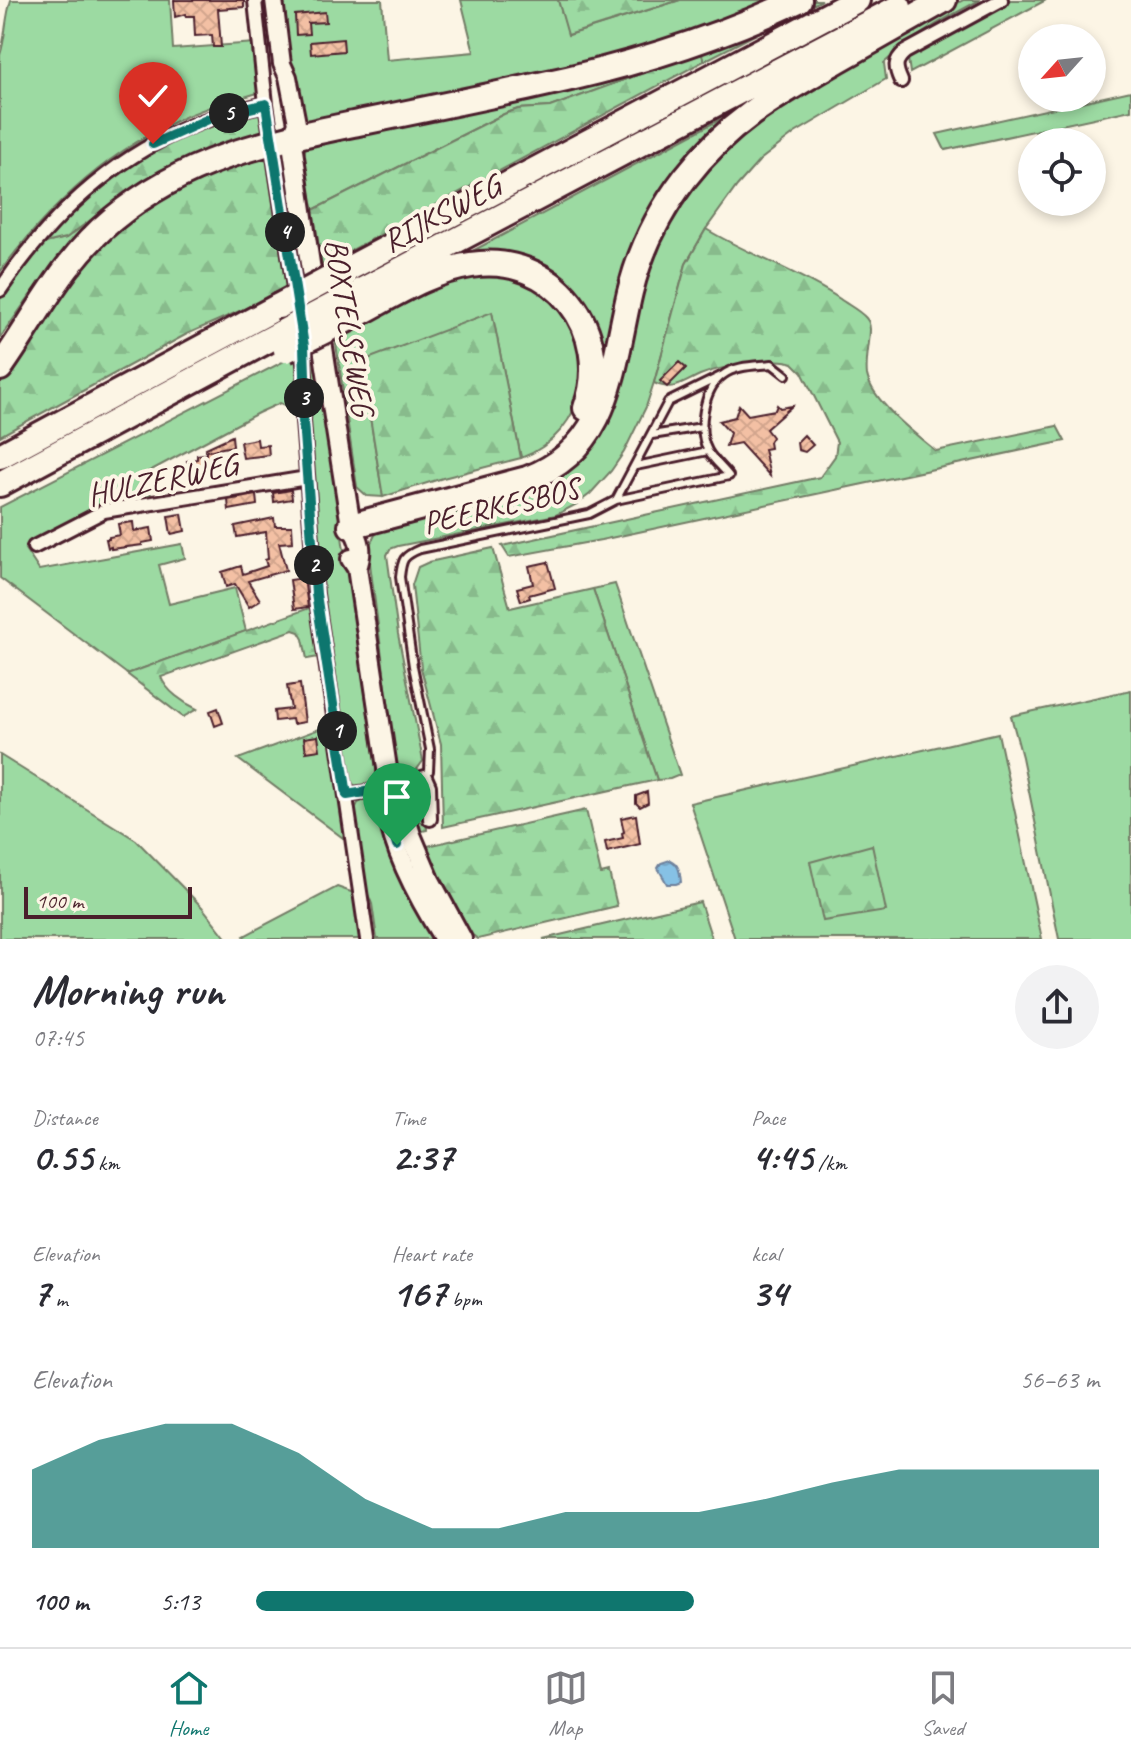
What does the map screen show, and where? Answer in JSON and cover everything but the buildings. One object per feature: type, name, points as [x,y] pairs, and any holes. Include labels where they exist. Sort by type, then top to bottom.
[{"type":"highway","points":[[0,368],[39,306],[87,243],[140,198],[181,174],[228,155],[281,139],[539,86],[654,55],[752,22],[799,0]]},
{"type":"highway","name":"RIJKSWEG","points":[[0,456],[857,0]]},
{"type":"highway","name":"RIJKSWEG","points":[[0,484],[133,412],[351,307],[913,0]]},
{"type":"highway","points":[[350,519],[527,479],[554,467],[567,457],[585,437],[601,409],[613,371],[630,291],[646,244],[667,205],[694,167],[722,136],[752,111],[944,0]]},
{"type":"highway","points":[[350,519],[540,461],[561,446],[580,422],[589,400],[594,370],[587,334],[573,306],[549,282],[505,265],[471,265],[436,274],[351,307]]},
{"type":"main road","name":"BOXTELSEWEG","points":[[281,139],[350,519],[348,538],[351,559],[357,568],[390,788]]},
{"type":"main road","points":[[390,788],[387,809],[397,845],[444,939]]},
{"type":"main road","points":[[390,788],[402,805],[430,880],[462,939]]},
{"type":"street","name":"BOXTELSEWEG","points":[[257,0],[266,104],[281,139],[304,346],[303,421],[316,594],[367,939]]},
{"type":"street","name":"BOXTELSEWEG","points":[[274,0],[282,64],[278,73],[285,121],[281,139]]},
{"type":"street","points":[[901,81],[895,66],[896,60],[905,52],[1001,0]]},
{"type":"street","points":[[0,290],[57,218],[117,166],[186,128],[213,117],[266,104]]},
{"type":"street","name":"HULZERWEG","points":[[34,547],[104,511],[307,478]]},
{"type":"street","points":[[347,795],[390,788],[425,777]]},
{"type":"street","name":"PEERKESBOS","points":[[425,777],[429,786],[430,819]]},
{"type":"lane","name":"PEERKESBOS","points":[[425,777],[429,771],[430,749],[413,666],[400,577],[402,562],[408,554],[589,514],[616,500],[668,402],[736,369],[772,364],[786,375]]},
{"type":"lane","points":[[616,500],[729,476],[708,451],[702,427],[706,401],[721,376]]},
{"type":"lane","points":[[652,435],[702,427]]},
{"type":"lane","points":[[636,466],[708,451]]},
{"type":"green space","points":[[11,0],[170,0],[173,49],[255,43],[261,92],[209,107],[172,123],[116,156],[42,221],[0,272],[0,55]]},
{"type":"green space","points":[[282,0],[382,0],[387,60],[474,52],[461,0],[558,0],[569,35],[680,0],[798,0],[668,46],[313,123],[301,113],[289,67]]},
{"type":"green space","points":[[558,0],[680,0],[568,35]]},
{"type":"green space","points":[[811,0],[822,0],[704,61],[701,52],[550,107],[518,109],[504,114],[313,210],[304,157],[306,144],[766,19]]},
{"type":"green space","points":[[963,0],[980,0],[906,44],[884,63],[886,79],[795,133],[760,160],[737,186],[706,229],[686,264],[646,407],[624,452],[590,494],[556,515],[390,549],[387,555],[398,634],[423,761],[415,772],[406,775],[396,766],[368,548],[375,535],[383,529],[536,489],[559,478],[583,460],[606,424],[637,303],[657,243],[691,186],[740,134],[791,94]]},
{"type":"green space","points":[[1007,0],[1046,0],[910,73],[908,59],[930,41]]},
{"type":"green space","points":[[701,52],[704,61],[322,266],[313,210],[504,114],[518,109],[550,107]]},
{"type":"green space","points":[[1131,91],[1131,110],[1047,128],[1018,128],[1018,134],[945,150],[937,134],[1036,112],[1106,112],[1106,97]]},
{"type":"green space","points":[[747,105],[664,202],[603,389],[577,301],[465,255]]},
{"type":"green space","points":[[255,109],[264,117],[266,130],[236,139],[161,171],[66,238],[37,245],[120,168],[178,135]]},
{"type":"green space","points":[[268,150],[292,288],[187,334],[0,436],[0,375],[93,248],[170,188]]},
{"type":"green space","points":[[277,150],[286,157],[376,767],[376,778],[368,787],[355,786],[350,780],[322,604],[308,432],[308,350]]},
{"type":"green space","points":[[94,218],[31,294],[0,338],[0,293],[37,245],[66,238]]},
{"type":"green space","points":[[706,229],[807,280],[863,315],[870,329],[867,375],[871,385],[896,417],[936,451],[1057,426],[1065,441],[509,557],[502,546],[820,477],[835,456],[837,442],[802,372],[793,363],[746,363],[708,372],[673,387],[654,383],[686,264]]},
{"type":"green space","points":[[503,274],[547,295],[569,320],[579,341],[583,364],[581,388],[574,410],[561,430],[543,446],[521,458],[492,313],[366,360],[362,368],[383,497],[367,496],[357,487],[335,337],[411,301],[437,285],[465,276]]},
{"type":"green space","points":[[492,312],[521,458],[383,497],[362,368],[365,360]]},
{"type":"green space","points":[[300,353],[291,408],[280,403],[144,474],[153,501],[90,510],[25,549],[39,570],[182,544],[185,558],[159,565],[169,604],[235,588],[246,631],[127,674],[0,578],[0,507]]},
{"type":"green space","points":[[493,548],[510,608],[593,589],[657,780],[443,827],[441,744],[421,668],[412,585],[418,567]]},
{"type":"green space","points":[[615,584],[680,775],[670,779],[657,780],[593,589]]},
{"type":"green space","points":[[312,607],[319,657],[307,659],[303,639],[299,632],[293,630],[161,677],[176,696],[197,709],[183,717],[127,674]]},
{"type":"green space","points":[[1131,690],[1131,939],[1059,939],[1011,716]]},
{"type":"green space","points":[[330,725],[347,841],[238,759]]},
{"type":"green space","points":[[998,733],[1042,939],[735,939],[690,803]]},
{"type":"green space","points":[[0,755],[136,840],[202,907],[227,939],[0,939]]},
{"type":"green space","points":[[422,795],[427,830],[413,833],[405,805],[413,797]]},
{"type":"green space","points":[[373,800],[380,805],[439,939],[377,939],[354,811],[358,803]]},
{"type":"green space","points":[[586,810],[601,874],[609,872],[617,906],[478,939],[456,923],[419,848]]},
{"type":"green space","points":[[872,845],[886,911],[823,921],[810,862]]},
{"type":"green space","points":[[337,887],[354,893],[360,939],[246,939],[244,936]]},
{"type":"green space","points":[[700,902],[712,939],[543,939]]},
{"type":"water","points":[[670,860],[679,872],[681,882],[676,884],[667,884],[658,868],[661,863]]},
{"type":"route","points":[[153,144],[213,117],[266,104],[304,346],[303,421],[316,594],[347,795],[390,788],[387,809],[397,845]]}]
